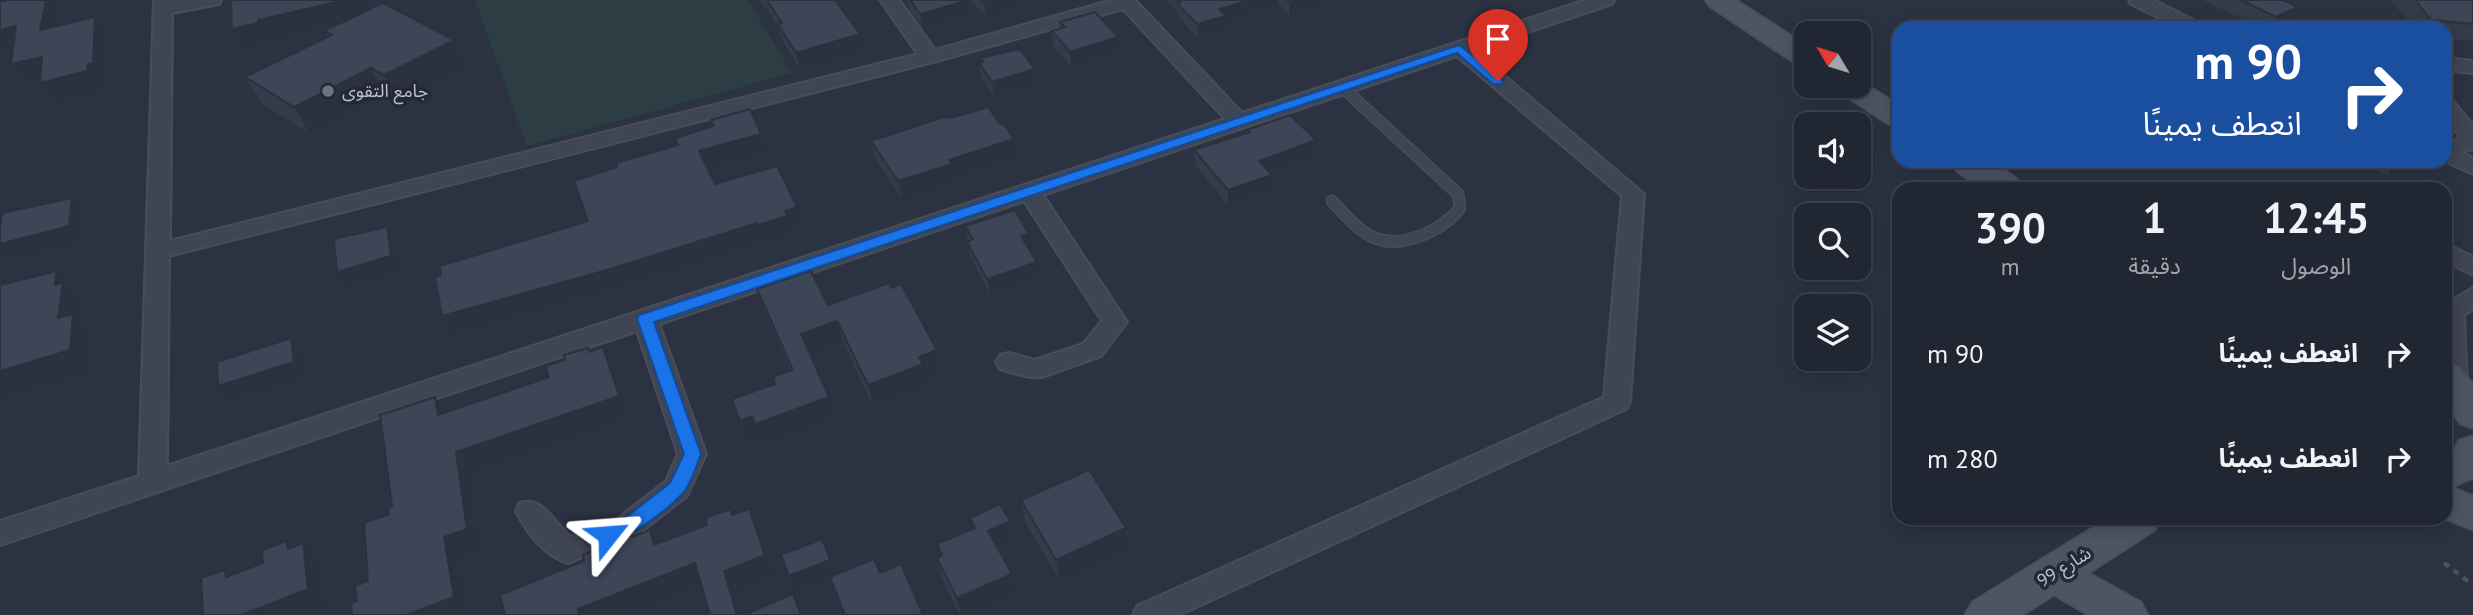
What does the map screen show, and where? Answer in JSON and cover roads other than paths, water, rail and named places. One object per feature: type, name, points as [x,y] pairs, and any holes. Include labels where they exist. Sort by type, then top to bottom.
[{"type":"main road","points":[[1718,0],[1794,50]]},
{"type":"main road","points":[[1868,98],[1892,114]]},
{"type":"main road","points":[[1975,168],[1998,182]]},
{"type":"main road","points":[[2452,471],[2466,464],[2473,451]]},
{"type":"main road","points":[[2452,504],[2473,514]]},
{"type":"main road","name":"شارع 99","points":[[1987,615],[2130,525]]},
{"type":"main road","points":[[2054,574],[2126,615]]},
{"type":"street","points":[[153,482],[163,5],[212,0]]},
{"type":"street","points":[[889,0],[930,57]]},
{"type":"street","points":[[0,533],[1605,0]]},
{"type":"street","points":[[2138,0],[2180,21]]},
{"type":"street","points":[[156,252],[930,57],[1125,1],[1239,122]]},
{"type":"street","points":[[1169,611],[1617,402],[1633,194],[1459,48]]},
{"type":"street","points":[[2452,65],[2473,67]]},
{"type":"street","points":[[2452,113],[2472,138],[2471,143],[2452,149]]},
{"type":"street","points":[[2452,155],[2473,167]]},
{"type":"street","points":[[1009,362],[1036,369],[1092,350],[1115,322],[1029,191]]},
{"type":"street","points":[[2452,255],[2473,267]]},
{"type":"street","points":[[2452,309],[2473,296]]},
{"type":"street","points":[[530,511],[548,535],[568,551],[627,527],[677,488],[692,454],[645,319]]},
{"type":"street","points":[[2452,348],[2457,392]]},
{"type":"lane","points":[[1332,201],[1361,230],[1379,239],[1433,232],[1454,219],[1460,208],[1458,194],[1342,87]]},
{"type":"place","name":"جامع التقوى","points":[[328,91]]}]
